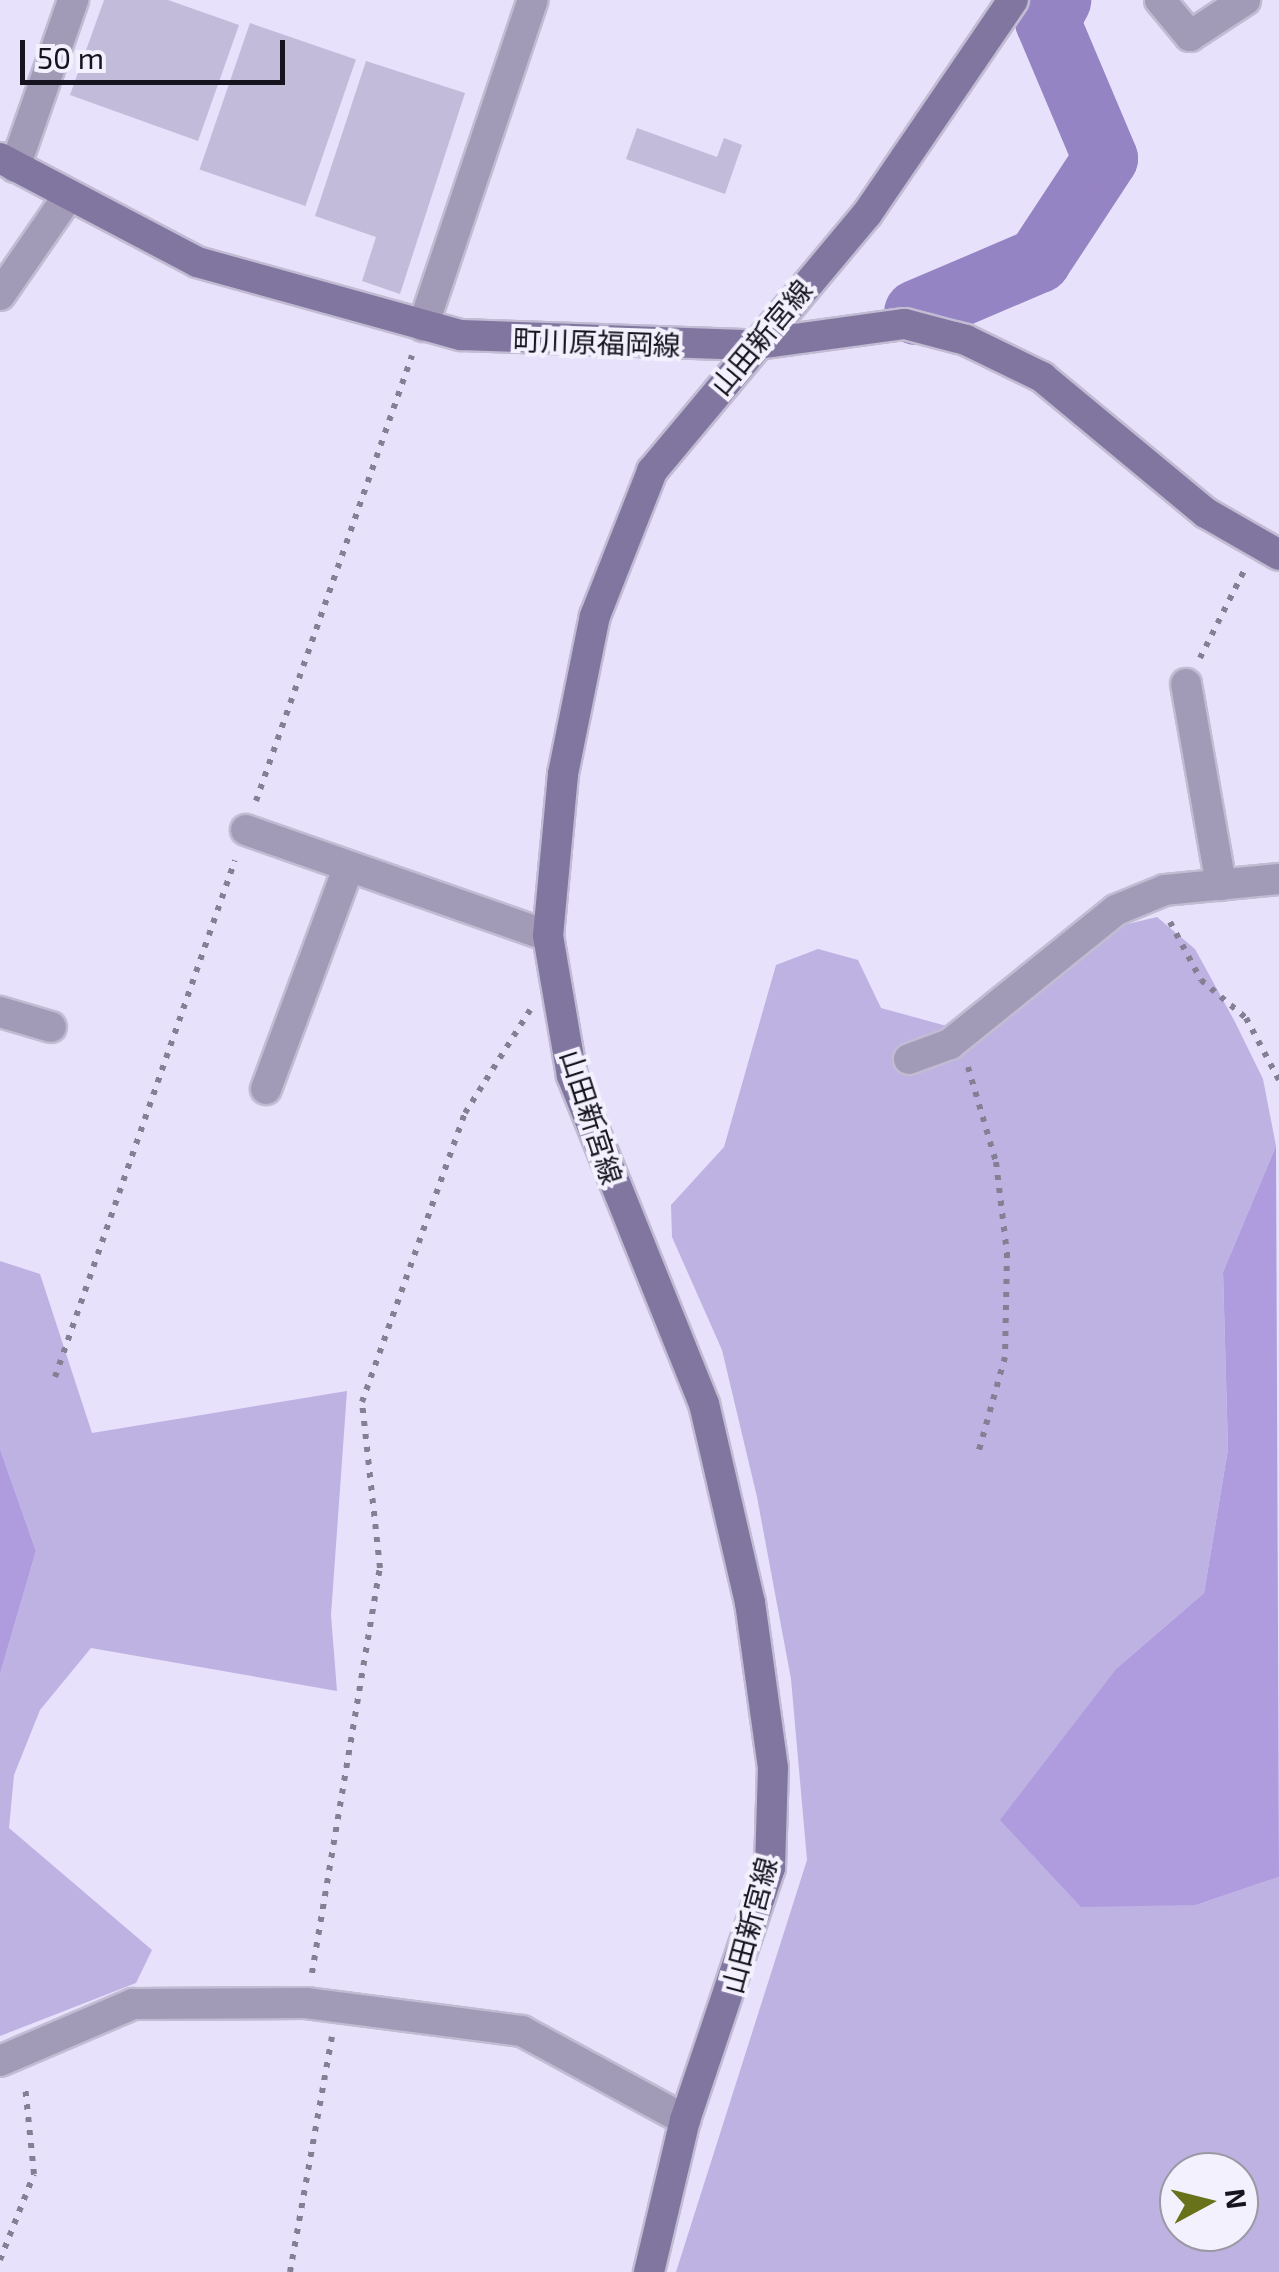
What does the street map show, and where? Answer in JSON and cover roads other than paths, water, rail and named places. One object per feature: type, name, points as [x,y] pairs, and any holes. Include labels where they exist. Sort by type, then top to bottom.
[{"type":"main road","name":"山田新宮線","points":[[650,2272],[685,2120],[770,1868],[773,1768],[750,1603],[704,1404],[572,1076],[548,936],[563,774],[595,616],[652,471],[752,345],[868,214],[1013,0]]},
{"type":"main road","name":"町川原福岡線","points":[[8,162],[67,198],[197,262],[422,326],[622,346],[752,345],[905,324],[966,340],[1042,377],[1206,513],[1269,549]]},
{"type":"street","points":[[8,162],[73,0]]},
{"type":"street","points":[[422,326],[532,0]]},
{"type":"street","points":[[1160,0],[1190,36],[1246,0]]},
{"type":"street","points":[[0,295],[67,198]]},
{"type":"street","points":[[1186,684],[1222,884]]},
{"type":"street","points":[[246,830],[548,936]]},
{"type":"street","points":[[266,1089],[348,868]]},
{"type":"street","points":[[909,1058],[956,1038],[1116,910],[1155,894],[1279,878]]},
{"type":"street","points":[[0,1012],[51,1027]]},
{"type":"street","points":[[4,2060],[133,2004],[306,2004],[336,2011],[522,2030],[685,2120]]},
{"type":"waterway","points":[[916,312],[1038,260],[1105,158],[1047,21],[1058,0]]}]
